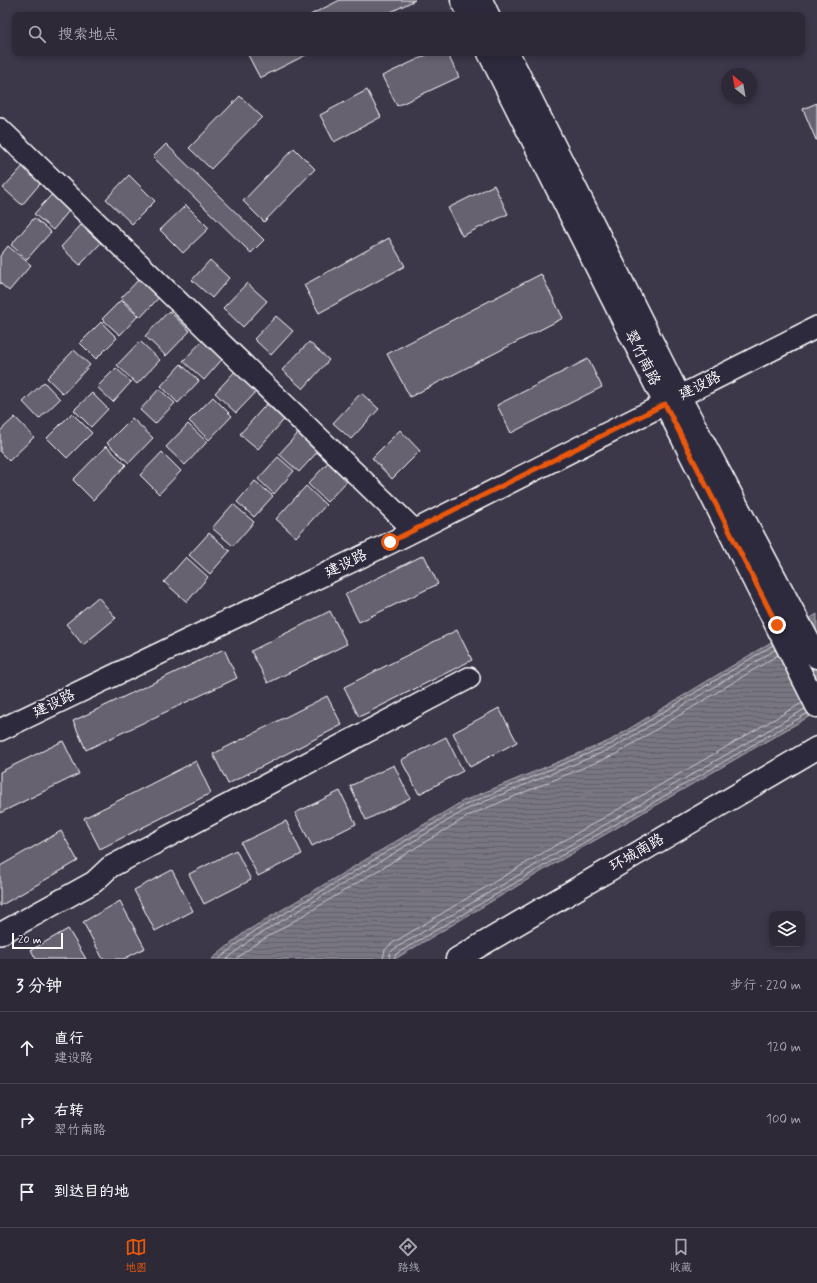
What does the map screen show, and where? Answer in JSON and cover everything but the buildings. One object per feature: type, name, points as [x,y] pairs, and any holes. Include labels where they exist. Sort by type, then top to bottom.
[{"type":"main road","points":[[462,0],[468,12]]},
{"type":"main road","points":[[481,0],[487,12]]},
{"type":"main road","name":"翠竹南路","points":[[491,56],[786,619],[817,706]]},
{"type":"main road","name":"翠竹南路","points":[[509,56],[672,400]]},
{"type":"main road","name":"翠竹南路","points":[[786,619],[817,657]]},
{"type":"main road","name":"环城南路","points":[[457,959],[817,748]]},
{"type":"street","points":[[0,129],[414,530]]},
{"type":"street","name":"建设路","points":[[0,730],[414,530],[817,327]]},
{"type":"street","points":[[0,934],[94,882],[110,867],[469,678]]},
{"type":"water","points":[[817,614],[817,712],[554,864],[395,959],[212,959],[245,932],[463,801],[609,741]]},
{"type":"route","points":[[390,542],[665,404],[777,625]]}]
